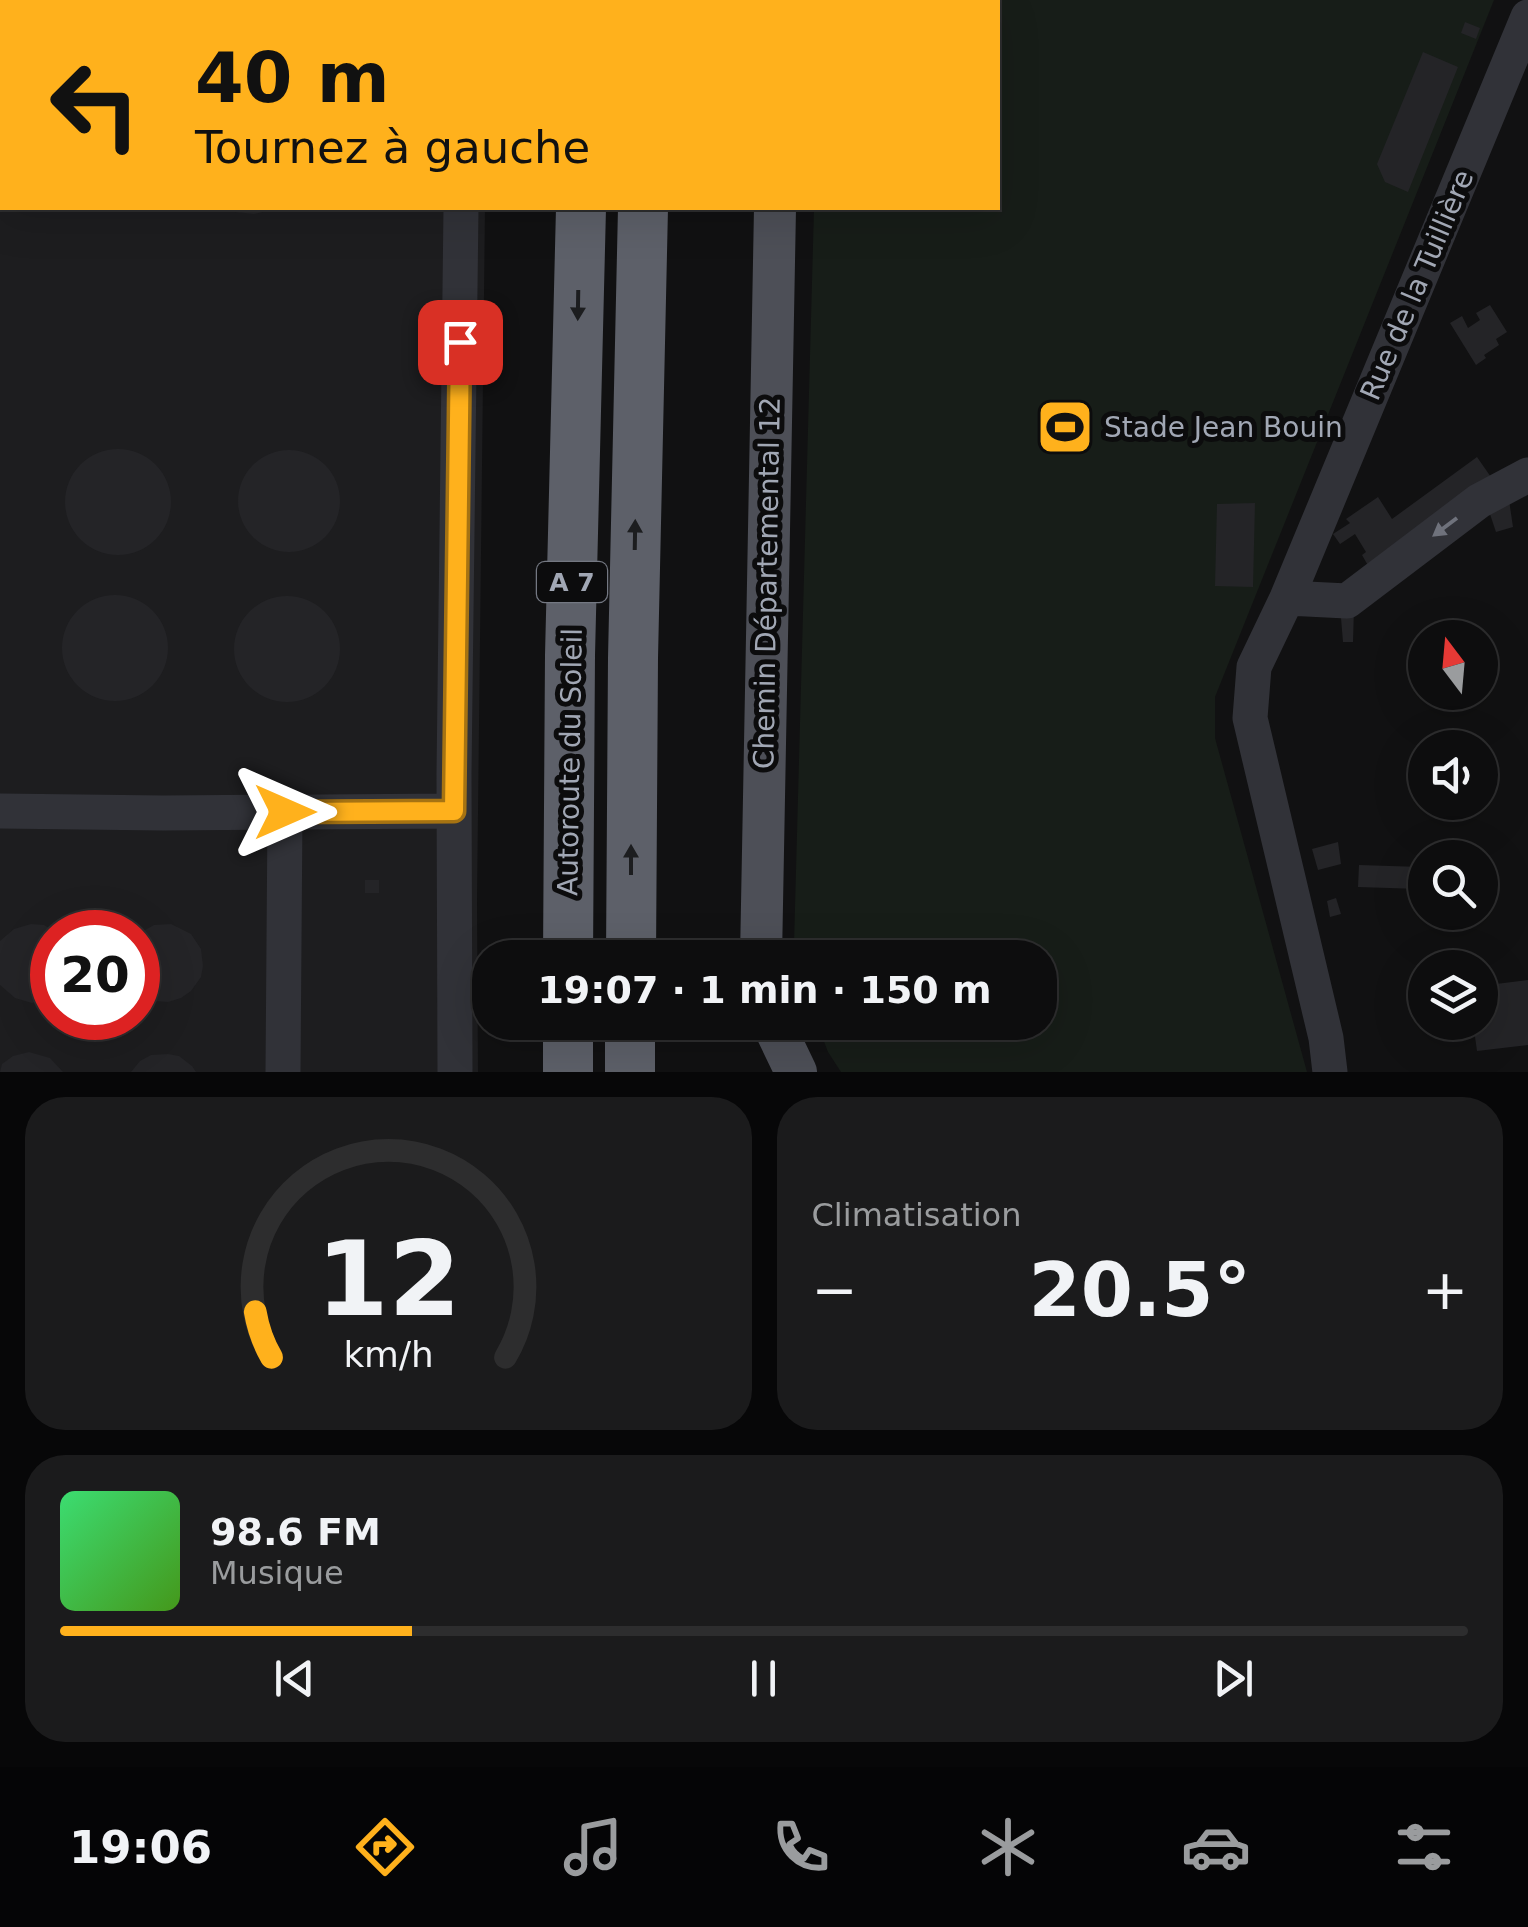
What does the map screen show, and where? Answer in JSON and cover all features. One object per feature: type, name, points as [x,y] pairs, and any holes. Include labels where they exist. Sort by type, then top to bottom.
[{"type":"highway","name":"Autoroute du Soleil","points":[[568,940],[581,210]]},
{"type":"highway","name":"A 7","points":[[630,940],[643,210]]},
{"type":"highway","points":[[568,1040],[568,1072]]},
{"type":"highway","points":[[630,1040],[630,1072]]},
{"type":"main road","name":"Chemin Départemental 12","points":[[761,940],[775,210]]},
{"type":"main road","points":[[771,1040],[774,1072]]},
{"type":"main road","points":[[779,1040],[796,1072]]},
{"type":"street","name":"Rue de la Tuillière","points":[[1330,1072],[1326,1038],[1250,718],[1254,666],[1287,598],[1528,16]]},
{"type":"street","points":[[455,1072],[461,210]]},
{"type":"street","points":[[1287,598],[1348,601],[1480,501],[1528,475]]},
{"type":"street","points":[[0,810],[454,811]]},
{"type":"street","points":[[283,1072],[285,812]]},
{"type":"shaded area","name":"Stade Jean Bouin","points":[[1000,0],[1494,0],[1215,697],[1215,738],[1307,1072],[841,1072],[823,1040],[1057,1040],[1057,940],[794,940],[814,210],[1000,210]]},
{"type":"shaded area","points":[[0,210],[485,210],[477,940],[472,940],[472,1040],[478,1040],[478,1072],[0,1072]]},
{"type":"building","points":[[1465,22],[1480,28],[1476,39],[1461,33]]},
{"type":"building","points":[[1423,52],[1458,67],[1408,192],[1385,182],[1377,164]]},
{"type":"building","points":[[223,210],[271,210],[254,214]]},
{"type":"building","points":[[1490,305],[1507,332],[1496,339],[1499,345],[1476,365],[1450,323],[1462,316],[1468,328],[1480,320],[1476,313]]},
{"type":"building","points":[[118,449],[138,453],[156,464],[167,482],[171,502],[167,522],[156,540],[138,551],[118,555],[98,551],[80,540],[69,522],[65,502],[69,482],[80,464],[98,453]]},
{"type":"building","points":[[289,450],[308,454],[325,465],[336,482],[340,501],[336,520],[325,537],[308,548],[289,552],[270,548],[253,537],[242,520],[238,501],[242,482],[253,465],[270,454]]},
{"type":"building","points":[[1477,457],[1493,480],[1370,569],[1362,555],[1366,552],[1355,534],[1340,544],[1333,534],[1350,523],[1346,519],[1378,497],[1392,519]]},
{"type":"building","points":[[1509,500],[1513,527],[1496,532],[1489,511]]},
{"type":"building","points":[[1255,503],[1253,587],[1215,586],[1217,504]]},
{"type":"building","points":[[115,595],[135,599],[153,610],[164,628],[168,648],[164,668],[153,686],[135,697],[115,701],[95,697],[77,686],[66,668],[62,648],[66,628],[77,610],[95,599]]},
{"type":"building","points":[[287,596],[307,600],[325,611],[336,629],[340,649],[336,669],[325,687],[307,698],[287,702],[267,698],[249,687],[238,669],[234,649],[238,629],[249,611],[267,600]]},
{"type":"building","points":[[1354,608],[1353,642],[1343,642],[1341,618]]},
{"type":"building","points":[[1338,842],[1341,864],[1318,870],[1312,849]]},
{"type":"building","points":[[1359,865],[1408,867],[1408,889],[1358,887]]},
{"type":"building","points":[[365,880],[379,880],[379,893],[365,893]]},
{"type":"building","points":[[1336,898],[1341,914],[1330,917],[1327,901]]},
{"type":"building","points":[[30,924],[30,1002],[15,998],[0,985],[0,941],[14,929]]},
{"type":"building","points":[[171,924],[191,934],[201,949],[203,966],[191,991],[168,1002],[160,1001],[160,925]]},
{"type":"building","points":[[1528,980],[1528,1045],[1477,1051],[1475,1040],[1498,1040],[1498,984]]},
{"type":"building","points":[[29,1052],[50,1058],[63,1072],[0,1072],[2,1064],[13,1056]]},
{"type":"building","points":[[151,1055],[179,1056],[196,1072],[131,1072]]},
{"type":"place","name":"Stade Jean Bouin","points":[[1065,427]]},
{"type":"route","points":[[285,812],[454,811],[460,342]]}]
